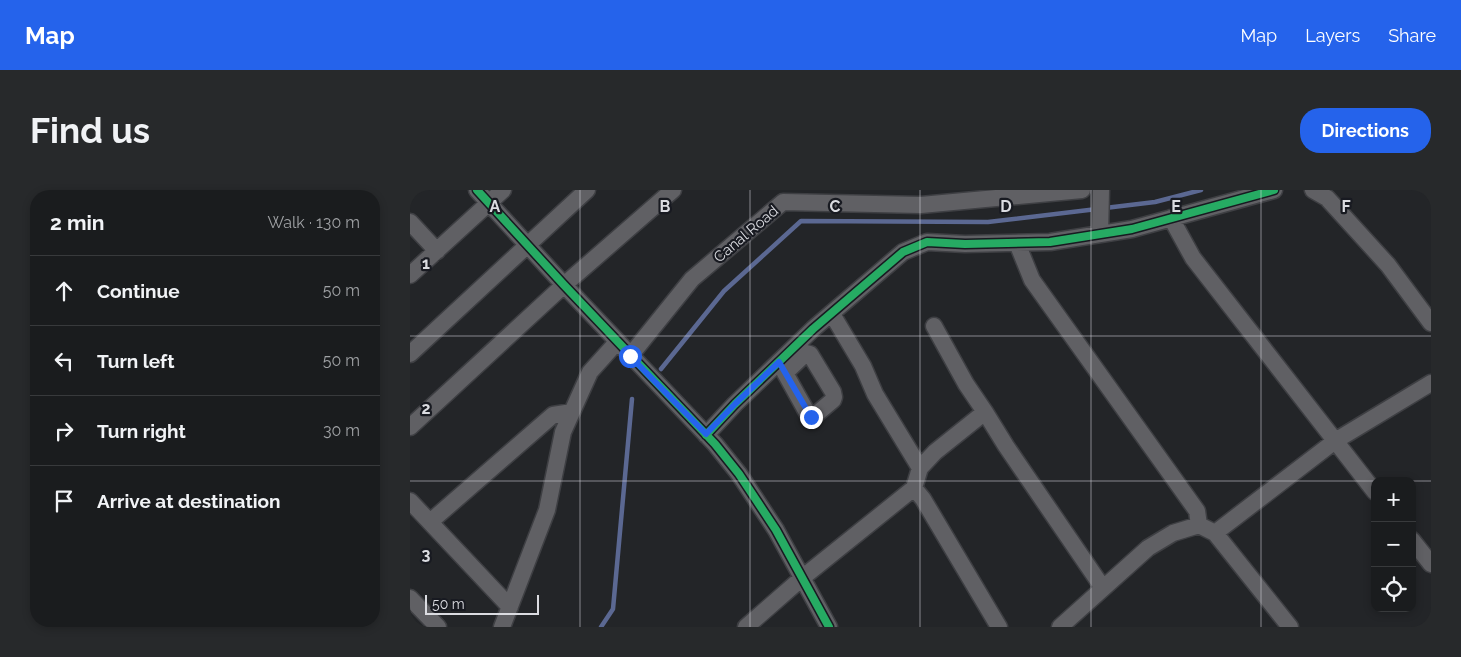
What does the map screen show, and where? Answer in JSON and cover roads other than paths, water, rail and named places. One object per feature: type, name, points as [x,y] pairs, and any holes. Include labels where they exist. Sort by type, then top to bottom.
[{"type":"street","points":[[477,190],[630,356],[715,444],[739,474],[776,530],[829,627]]},
{"type":"street","points":[[410,275],[503,190]]},
{"type":"street","points":[[410,354],[587,190]]},
{"type":"street","points":[[410,427],[564,285],[673,190]]},
{"type":"street","name":"Canal Road","points":[[630,356],[692,279],[783,202],[830,196],[921,205],[1082,190]]},
{"type":"street","points":[[1100,234],[1101,190]]},
{"type":"street","points":[[706,434],[735,404],[782,367],[832,314],[903,252],[927,242],[965,244],[1050,242],[1132,229],[1274,190]]},
{"type":"street","points":[[1313,190],[1327,198],[1388,265],[1431,323]]},
{"type":"street","points":[[1172,218],[1194,258],[1371,487]]},
{"type":"street","points":[[410,222],[437,250]]},
{"type":"street","points":[[1017,243],[1032,280],[1197,511],[1199,524]]},
{"type":"street","points":[[832,314],[863,366],[875,394],[920,468]]},
{"type":"street","points":[[934,326],[966,384],[1103,588]]},
{"type":"street","points":[[502,627],[547,510],[563,432],[590,372],[617,342]]},
{"type":"street","points":[[1215,533],[1334,441],[1431,383]]},
{"type":"street","points":[[430,522],[552,415],[572,412]]},
{"type":"street","points":[[746,627],[802,578],[914,488],[920,468],[936,452],[985,412]]},
{"type":"street","points":[[914,488],[923,499],[999,627]]},
{"type":"street","points":[[410,501],[510,607]]},
{"type":"street","points":[[1060,627],[1148,548],[1173,533],[1199,524],[1215,533],[1290,627]]},
{"type":"street","points":[[1416,545],[1431,564]]},
{"type":"street","points":[[410,598],[438,627]]},
{"type":"waterway","points":[[1105,208],[1155,202],[1201,190]]},
{"type":"waterway","points":[[661,369],[724,291],[801,221],[988,222],[1097,209]]},
{"type":"waterway","points":[[601,627],[613,609],[632,399]]}]
